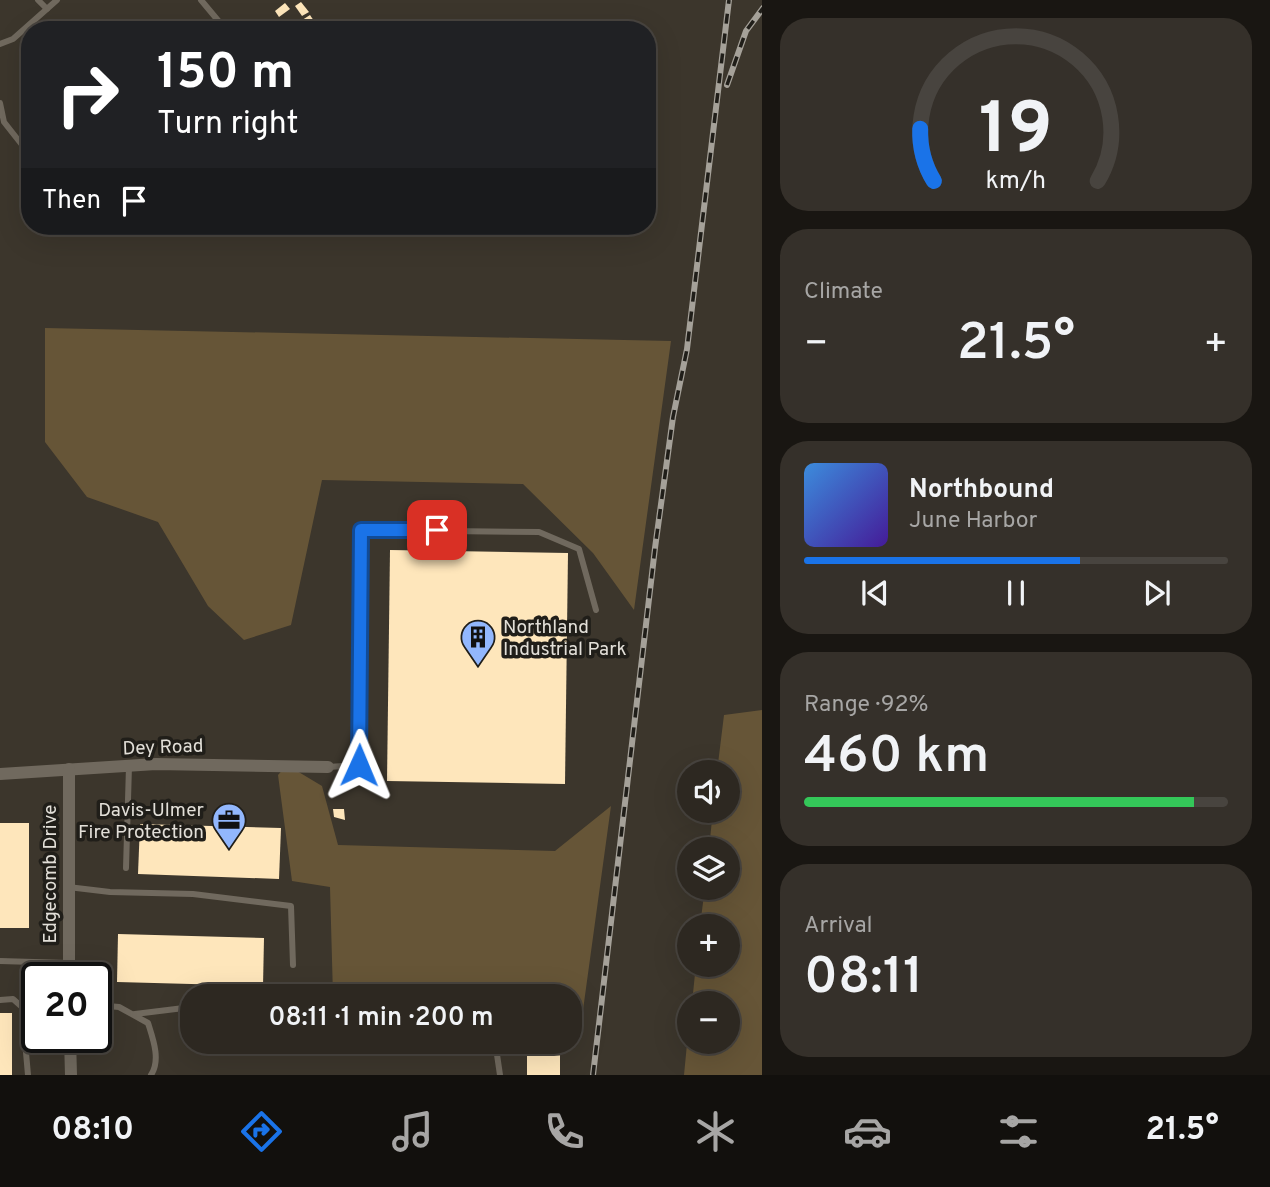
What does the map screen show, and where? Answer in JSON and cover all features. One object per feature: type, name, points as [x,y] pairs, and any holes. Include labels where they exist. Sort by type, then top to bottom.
[{"type":"street","name":"Dey Road","points":[[0,774],[234,763],[328,766]]},
{"type":"street","name":"Edgecomb Drive","points":[[69,769],[69,962]]},
{"type":"street","points":[[70,1053],[71,1075]]},
{"type":"lane","points":[[38,0],[47,9]]},
{"type":"lane","points":[[201,0],[218,21]]},
{"type":"lane","points":[[36,21],[54,1]]},
{"type":"lane","points":[[0,44],[21,34]]},
{"type":"lane","points":[[0,103],[4,122],[21,144]]},
{"type":"lane","points":[[328,766],[359,765],[361,530],[539,531],[579,550],[596,610]]},
{"type":"lane","points":[[126,868],[129,766]]},
{"type":"lane","points":[[68,887],[110,892],[193,894],[291,906],[293,965]]},
{"type":"lane","points":[[0,961],[34,962]]},
{"type":"lane","points":[[0,1000],[13,999],[22,1007],[28,1075]]},
{"type":"lane","points":[[112,1006],[135,1014],[148,1023],[155,1046],[155,1069],[151,1075]]},
{"type":"lane","points":[[135,1014],[180,1008]]},
{"type":"lane","points":[[497,1054],[500,1075]]},
{"type":"shaded area","points":[[45,328],[671,341],[634,610],[593,553],[523,484],[322,480],[291,625],[244,640],[208,606],[158,522],[87,497],[45,442]]},
{"type":"shaded area","points":[[762,710],[762,1075],[684,1075],[686,1054],[740,1054],[740,991],[693,991],[695,977],[740,977],[740,914],[702,914],[703,900],[740,900],[740,837],[710,837],[712,823],[740,823],[740,760],[718,760],[724,715]]},
{"type":"shaded area","points":[[287,765],[322,786],[338,845],[555,851],[611,806],[583,1010],[582,984],[333,984],[330,887],[292,881],[278,775]]},
{"type":"building","points":[[301,2],[309,12],[302,16],[295,6]]},
{"type":"building","points":[[285,3],[290,9],[279,17],[275,11]]},
{"type":"building","points":[[310,15],[314,21],[301,21]]},
{"type":"building","name":"Northland Industrial Park","points":[[390,550],[568,553],[565,784],[387,781]]},
{"type":"building","points":[[333,809],[344,809],[345,820],[334,817]]},
{"type":"building","points":[[0,823],[29,823],[29,928],[0,928]]},
{"type":"building","points":[[140,824],[281,828],[279,879],[138,874]]},
{"type":"building","points":[[118,934],[264,938],[263,984],[117,982]]},
{"type":"building","points":[[0,1013],[12,1013],[12,1075],[0,1075]]},
{"type":"building","points":[[527,1054],[560,1054],[560,1075],[527,1075]]},
{"type":"railway","points":[[593,1075],[655,548],[673,417],[687,349],[729,0]]},
{"type":"railway","points":[[727,85],[746,31],[762,9]]},
{"type":"place","name":"Northland Industrial Park","points":[[478,667]]},
{"type":"place","name":"Davis-Ulmer Fire Protection","points":[[229,850]]},
{"type":"route","points":[[359,765],[361,530],[437,530]]}]
